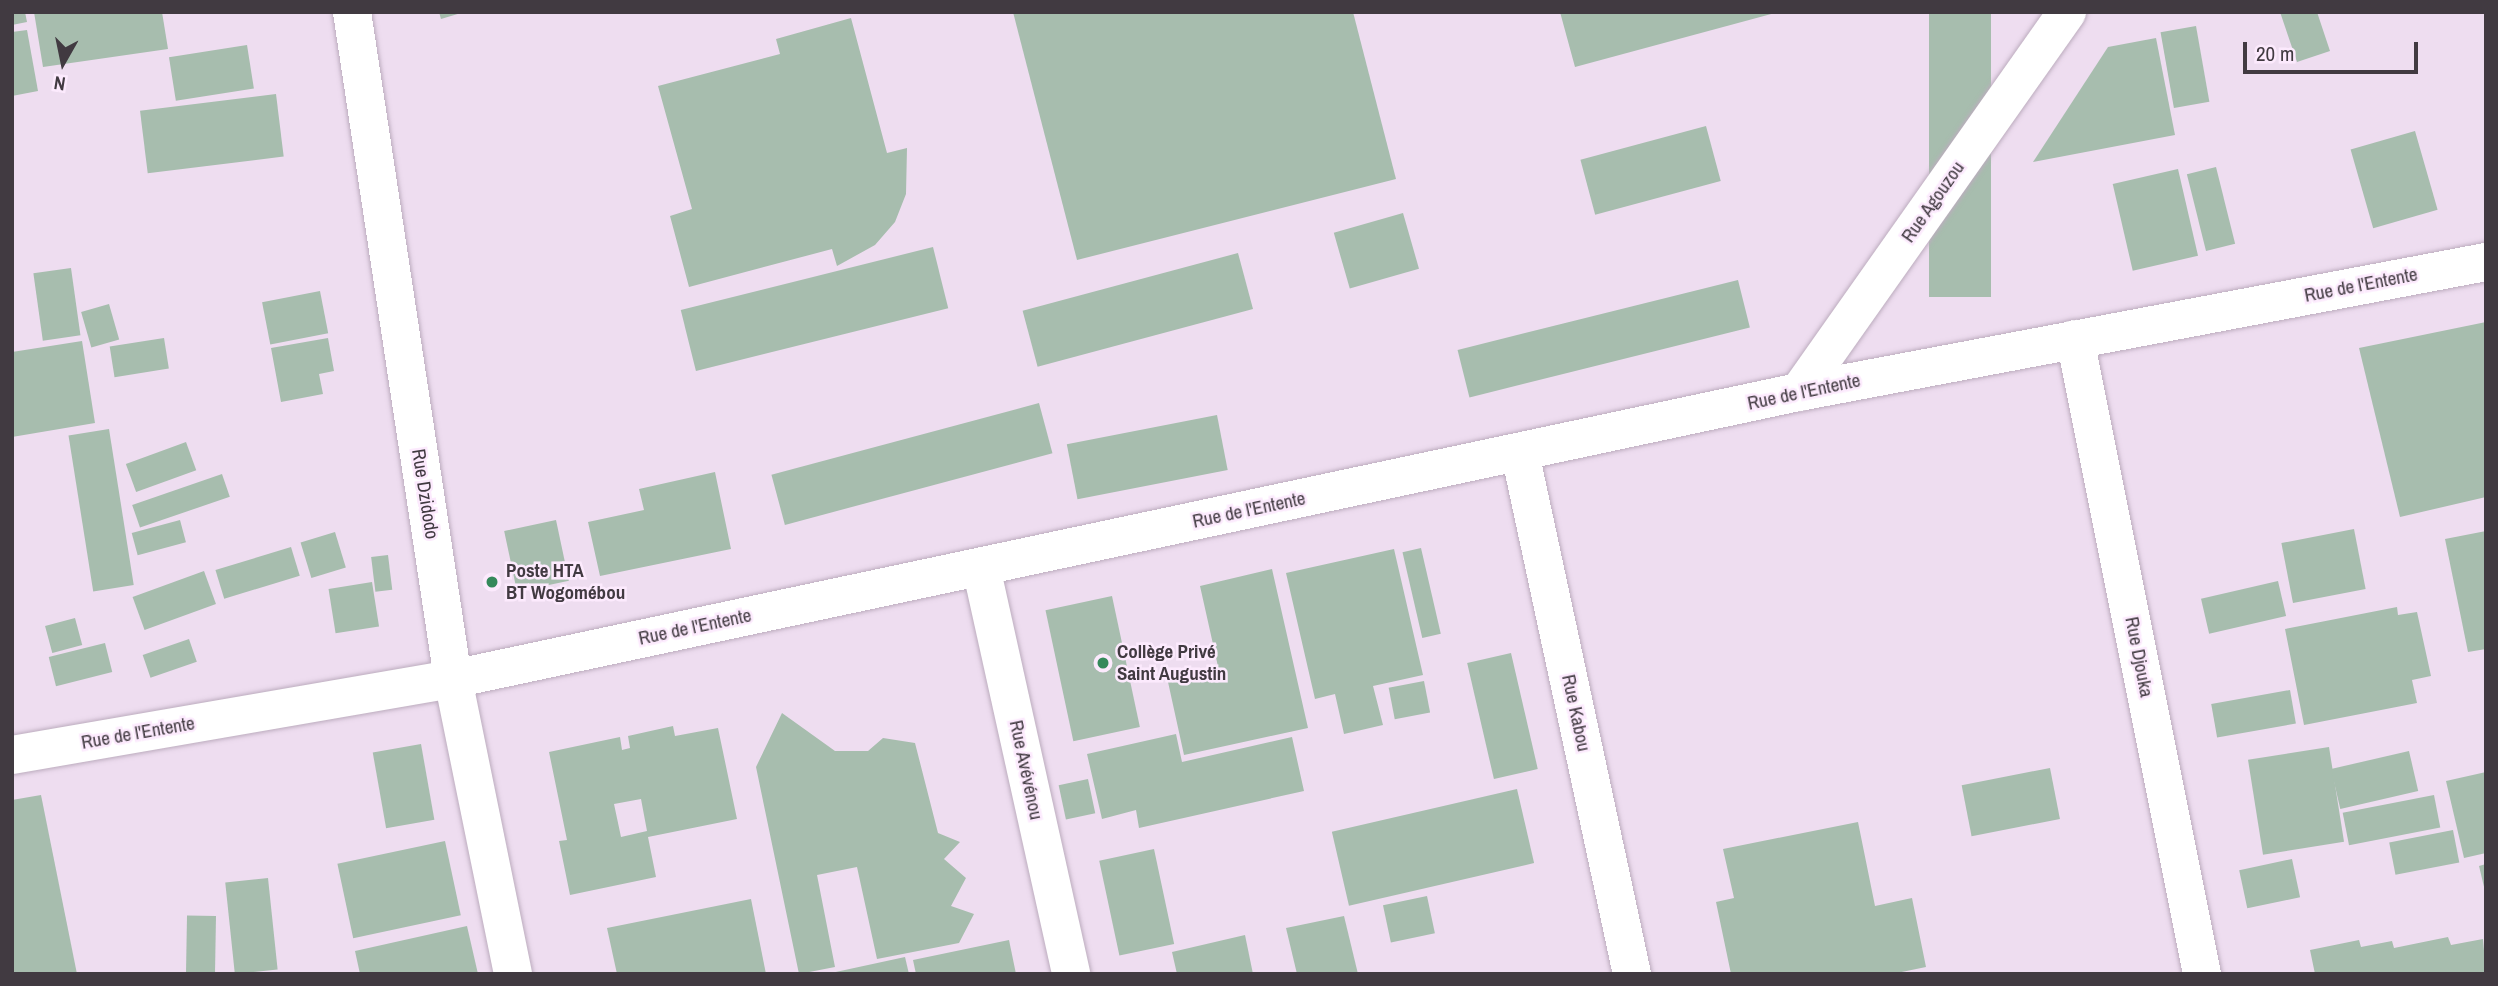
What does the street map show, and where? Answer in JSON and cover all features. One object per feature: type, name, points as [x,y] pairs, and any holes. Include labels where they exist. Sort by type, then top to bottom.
[{"type":"street","name":"Rue Dzidodo","points":[[352,12],[453,679],[513,974]]},
{"type":"street","name":"Rue Agouzou","points":[[1799,391],[2067,12]]},
{"type":"street","name":"Rue de l'Entente","points":[[12,755],[453,679],[1520,453],[1799,391],[2486,262]]},
{"type":"street","name":"Rue Djouka","points":[[2076,340],[2202,974]]},
{"type":"street","name":"Rue Kabou","points":[[1520,453],[1632,974]]},
{"type":"street","name":"Rue Avévénou","points":[[981,567],[1071,974]]},
{"type":"building","points":[[12,12],[25,12],[27,22],[12,25]]},
{"type":"building","points":[[34,12],[162,12],[168,49],[43,67]]},
{"type":"building","points":[[439,12],[461,12],[461,13],[441,19]]},
{"type":"building","points":[[1013,12],[1353,12],[1396,179],[1077,260]]},
{"type":"building","points":[[1560,12],[1775,12],[1775,13],[1575,67]]},
{"type":"building","points":[[1929,12],[1991,12],[1991,297],[1929,297]]},
{"type":"building","points":[[2280,12],[2317,12],[2330,51],[2297,62]]},
{"type":"building","points":[[851,18],[887,153],[907,148],[906,194],[895,222],[875,245],[837,266],[832,249],[689,287],[670,216],[692,209],[658,86],[780,54],[776,39]]},
{"type":"building","points":[[2196,26],[2209,102],[2174,108],[2161,32]]},
{"type":"building","points":[[27,30],[38,91],[12,96],[12,32]]},
{"type":"building","points":[[2156,38],[2175,135],[2033,162],[2108,47]]},
{"type":"building","points":[[247,45],[254,88],[176,101],[169,57]]},
{"type":"building","points":[[276,94],[284,157],[148,173],[140,111]]},
{"type":"building","points":[[1706,126],[1721,181],[1595,215],[1580,160]]},
{"type":"building","points":[[2415,131],[2438,210],[2373,228],[2351,149]]},
{"type":"building","points":[[2216,167],[2235,244],[2206,251],[2187,174]]},
{"type":"building","points":[[2178,169],[2198,256],[2133,271],[2113,184]]},
{"type":"building","points":[[1403,213],[1419,269],[1350,289],[1334,233]]},
{"type":"building","points":[[933,247],[948,308],[696,371],[681,310]]},
{"type":"building","points":[[1238,253],[1253,309],[1038,367],[1023,311]]},
{"type":"building","points":[[71,268],[80,335],[43,341],[33,273]]},
{"type":"building","points":[[1738,280],[1750,328],[1469,397],[1458,350]]},
{"type":"building","points":[[320,291],[328,333],[270,344],[262,302]]},
{"type":"building","points":[[109,304],[119,340],[91,348],[81,312]]},
{"type":"building","points":[[2486,322],[2486,497],[2400,517],[2359,348]]},
{"type":"building","points":[[164,338],[169,369],[115,377],[110,347]]},
{"type":"building","points":[[328,338],[334,371],[319,374],[323,394],[281,402],[271,348]]},
{"type":"building","points":[[82,341],[95,423],[12,437],[12,352]]},
{"type":"building","points":[[1039,403],[1052,453],[785,525],[771,475]]},
{"type":"building","points":[[1217,415],[1228,470],[1077,499],[1067,444]]},
{"type":"building","points":[[109,429],[134,585],[93,591],[69,435]]},
{"type":"building","points":[[186,442],[196,470],[136,492],[126,464]]},
{"type":"building","points":[[715,472],[731,549],[600,576],[588,522],[644,510],[639,489]]},
{"type":"building","points":[[222,474],[230,497],[140,528],[132,505]]},
{"type":"building","points":[[180,520],[186,542],[138,555],[132,533]]},
{"type":"building","points":[[556,520],[569,581],[517,592],[504,531]]},
{"type":"building","points":[[2354,529],[2366,589],[2293,603],[2281,543]]},
{"type":"building","points":[[2486,531],[2486,649],[2468,652],[2445,539]]},
{"type":"building","points":[[335,532],[346,567],[311,578],[301,543]]},
{"type":"building","points":[[291,547],[300,576],[224,599],[215,570]]},
{"type":"building","points":[[1421,548],[1441,634],[1422,638],[1402,552]]},
{"type":"building","points":[[1394,549],[1423,675],[1373,686],[1383,725],[1344,734],[1335,694],[1315,699],[1286,573]]},
{"type":"building","points":[[388,555],[392,590],[375,592],[371,557]]},
{"type":"building","points":[[1272,569],[1308,728],[1184,755],[1168,682],[1219,671],[1200,586]]},
{"type":"building","points":[[204,571],[216,604],[145,630],[133,597]]},
{"type":"building","points":[[2278,581],[2286,616],[2209,634],[2201,599]]},
{"type":"building","points":[[372,582],[379,626],[336,633],[329,589]]},
{"type":"building","points":[[1112,596],[1140,727],[1073,741],[1045,610]]},
{"type":"building","points":[[2397,607],[2398,615],[2417,612],[2431,676],[2412,680],[2417,703],[2304,725],[2285,629]]},
{"type":"building","points":[[75,618],[82,645],[52,653],[45,626]]},
{"type":"building","points":[[189,639],[197,662],[150,678],[143,655]]},
{"type":"building","points":[[105,643],[112,672],[56,686],[49,657]]},
{"type":"building","points":[[1511,653],[1538,769],[1494,779],[1467,663]]},
{"type":"building","points":[[1424,681],[1430,712],[1395,719],[1389,688]]},
{"type":"building","points":[[2290,690],[2296,723],[2217,737],[2211,704]]},
{"type":"building","points":[[782,713],[835,751],[868,751],[883,738],[915,743],[938,833],[960,842],[944,859],[966,878],[951,906],[974,914],[959,943],[877,959],[857,867],[817,875],[835,967],[799,974],[756,767]]},
{"type":"building","points":[[673,726],[675,736],[718,728],[737,819],[648,837],[656,877],[570,895],[559,841],[567,840],[549,752],[620,737],[622,750],[630,748],[628,736]],"holes":[[[641,799],[647,831],[621,837],[614,804]]]},
{"type":"building","points":[[1176,734],[1182,762],[1292,737],[1304,791],[1139,828],[1136,810],[1102,819],[1087,754]]},
{"type":"building","points":[[421,744],[434,820],[386,828],[373,753]]},
{"type":"building","points":[[2329,747],[2344,842],[2263,855],[2248,760]]},
{"type":"building","points":[[2409,751],[2418,791],[2340,809],[2331,769]]},
{"type":"building","points":[[2050,768],[2060,819],[1972,836],[1962,785]]},
{"type":"building","points":[[2486,772],[2486,853],[2464,858],[2446,781]]},
{"type":"building","points":[[1088,779],[1095,813],[1066,819],[1059,785]]},
{"type":"building","points":[[1517,789],[1534,863],[1349,906],[1332,832]]},
{"type":"building","points":[[41,795],[77,974],[12,974],[12,800]]},
{"type":"building","points":[[2434,795],[2440,827],[2349,845],[2343,813]]},
{"type":"building","points":[[1858,822],[1875,906],[1912,898],[1926,967],[1892,974],[1731,974],[1716,902],[1734,898],[1723,849]]},
{"type":"building","points":[[2453,830],[2459,862],[2395,875],[2389,842]]},
{"type":"building","points":[[445,841],[461,915],[353,938],[337,864]]},
{"type":"building","points":[[1154,849],[1174,944],[1119,956],[1099,861]]},
{"type":"building","points":[[2292,859],[2300,897],[2247,908],[2239,870]]},
{"type":"building","points":[[2486,864],[2486,891],[2485,891],[2479,866]]},
{"type":"building","points":[[268,878],[278,969],[235,974],[225,882]]},
{"type":"building","points":[[1427,896],[1435,933],[1391,943],[1383,905]]},
{"type":"building","points":[[751,899],[766,974],[617,974],[607,928]]},
{"type":"building","points":[[187,915],[216,916],[215,974],[186,973]]},
{"type":"building","points":[[1344,916],[1358,974],[1297,974],[1286,928]]},
{"type":"building","points":[[467,926],[478,974],[360,974],[355,951]]},
{"type":"building","points":[[1245,935],[1253,974],[1177,974],[1172,952]]},
{"type":"building","points":[[2448,937],[2451,945],[2483,939],[2486,974],[2315,974],[2310,950],[2359,940],[2361,947],[2392,941],[2394,948]]},
{"type":"building","points":[[1009,940],[1016,974],[916,974],[913,960]]},
{"type":"building","points":[[905,957],[909,974],[831,974],[831,973]]},
{"type":"place","name":"Poste HTA BT Wogomébou","points":[[492,582]]},
{"type":"place","name":"Collège Privé Saint Augustin","points":[[1103,663]]}]
